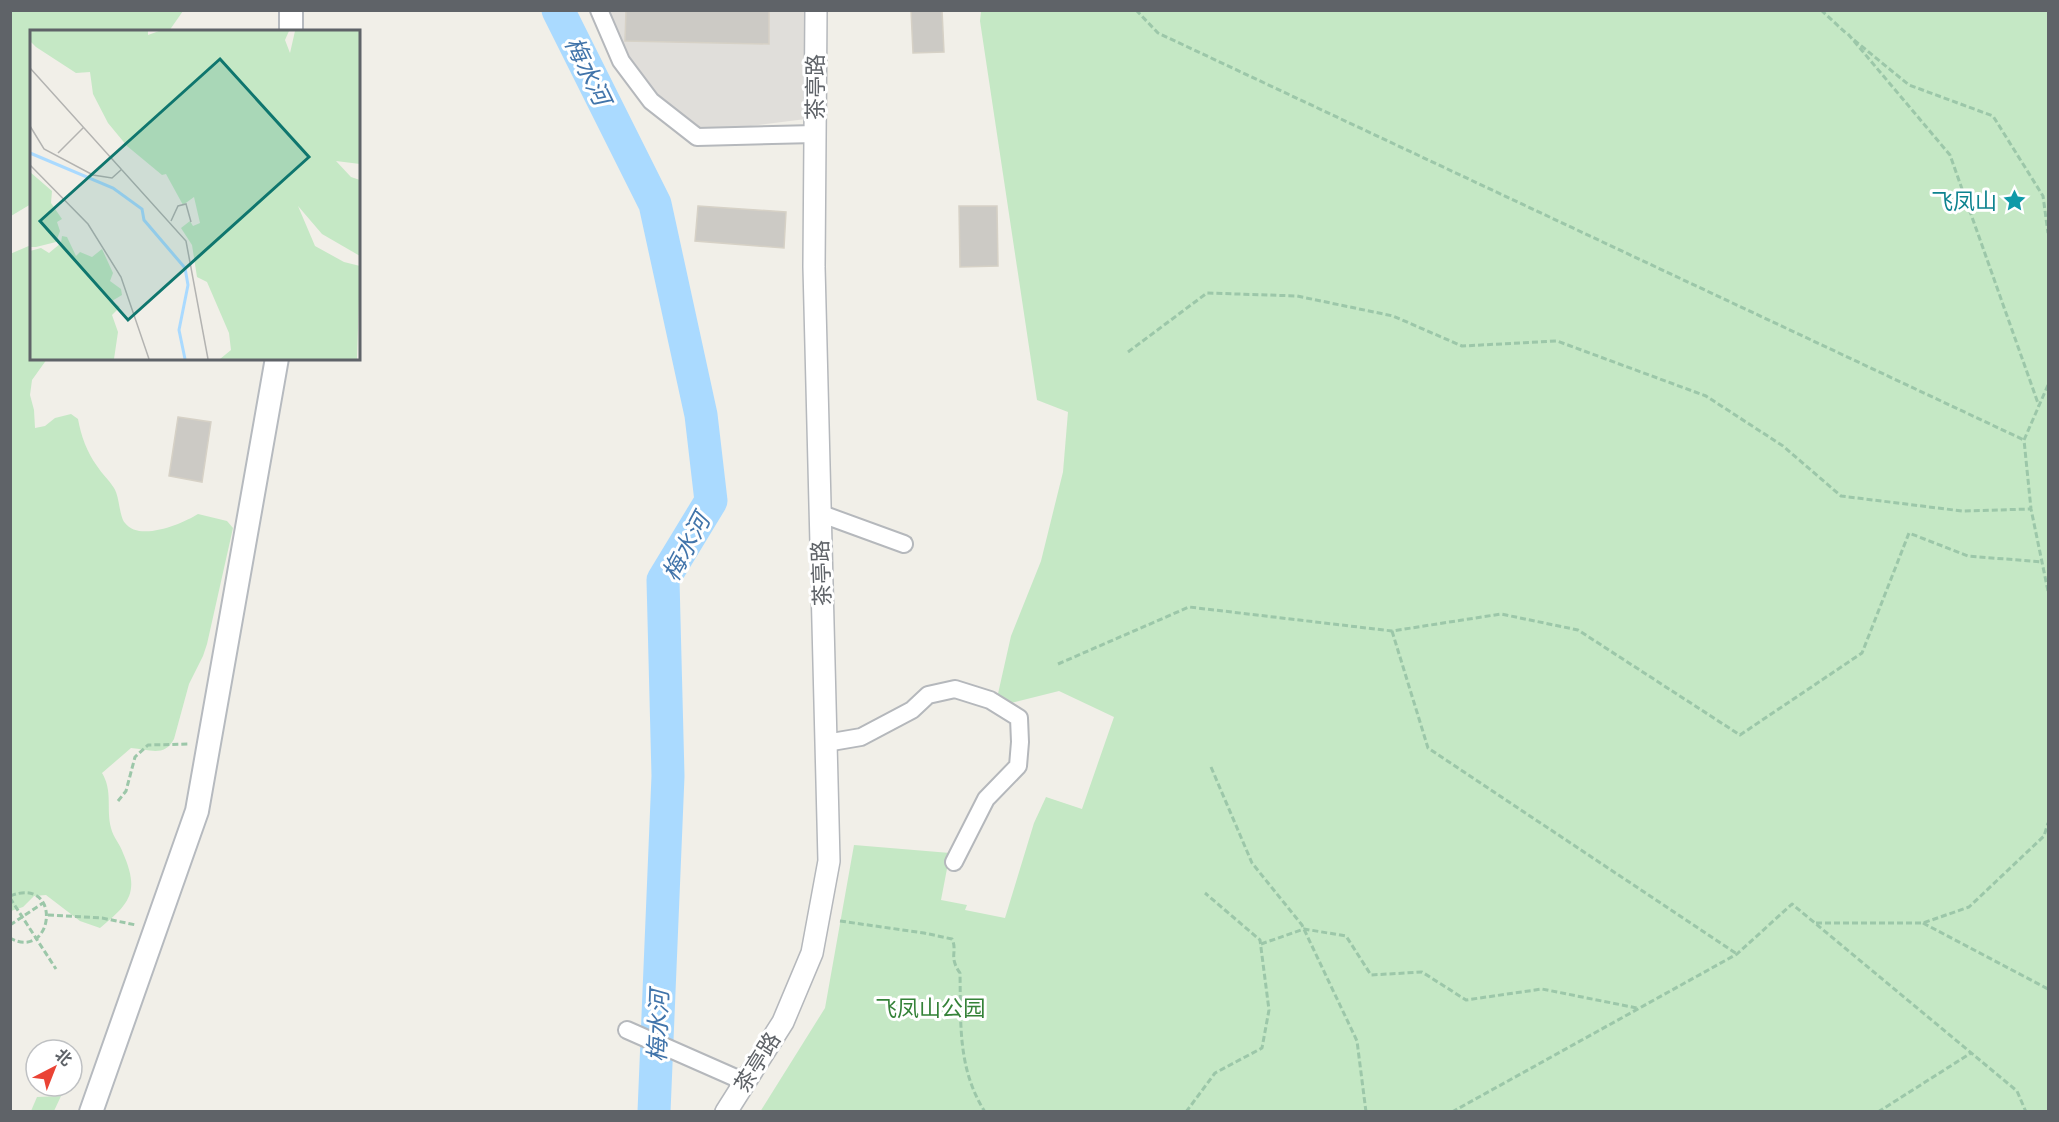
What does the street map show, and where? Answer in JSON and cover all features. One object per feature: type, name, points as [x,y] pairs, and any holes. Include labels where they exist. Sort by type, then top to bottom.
[{"type":"main road","points":[[291,10],[291,30]]},
{"type":"main road","points":[[91,1112],[197,811],[277,360]]},
{"type":"street","points":[[599,10],[621,61],[651,101],[697,137],[815,134]]},
{"type":"street","name":"茶亭路","points":[[726,1112],[783,1022],[812,952],[829,861],[814,267],[816,10]]},
{"type":"street","points":[[819,513],[904,544]]},
{"type":"street","points":[[826,743],[861,737],[912,710],[928,695],[956,689],[990,700],[1018,718],[1020,742],[1018,766],[986,799],[954,862]]},
{"type":"street","points":[[627,1030],[745,1082]]},
{"type":"path","points":[[1136,10],[1158,33],[2024,440]]},
{"type":"path","points":[[1821,10],[1909,85],[1992,116],[2043,196],[2049,233]]},
{"type":"path","points":[[1848,34],[1950,155],[2039,406]]},
{"type":"path","points":[[1128,352],[1207,293],[1297,296],[1393,316],[1462,346],[1557,341],[1706,396],[1783,446],[1841,496],[1962,511],[2031,509]]},
{"type":"path","points":[[2049,385],[2024,440],[2031,509],[2049,591]]},
{"type":"path","points":[[1058,664],[1189,607],[1392,631],[1501,614],[1578,630],[1740,735],[1862,653],[1909,533],[1968,556],[2042,562]]},
{"type":"path","points":[[1392,631],[1428,748],[1737,954]]},
{"type":"path","points":[[118,801],[126,790],[135,757],[148,745],[209,743]]},
{"type":"path","points":[[1211,767],[1252,863],[1304,928],[1357,1041],[1366,1112]]},
{"type":"path","points":[[1814,923],[1923,923],[1969,907],[2044,836],[2049,823]]},
{"type":"path","points":[[10,938],[23,942],[36,938],[44,931],[48,915],[43,903],[35,895],[19,892],[10,897],[23,917],[36,938],[56,969]]},
{"type":"path","points":[[1186,1112],[1215,1073],[1262,1048],[1269,1010],[1260,940],[1205,893]]},
{"type":"path","points":[[10,925],[43,903]]},
{"type":"path","points":[[1452,1112],[1737,954],[1792,904],[2016,1092],[2026,1112]]},
{"type":"path","points":[[48,915],[102,918],[155,930]]},
{"type":"path","points":[[840,921],[951,939],[954,944],[953,962],[960,973],[962,1055],[978,1101],[985,1112]]},
{"type":"path","points":[[1923,923],[2049,989]]},
{"type":"path","points":[[1260,944],[1304,928],[1346,936],[1371,975],[1422,972],[1466,999],[1542,989],[1637,1008]]},
{"type":"path","points":[[1878,1112],[1971,1053]]},
{"type":"shaded area","points":[[608,11],[805,11],[806,119],[696,133],[653,98],[627,64]]},
{"type":"green space","points":[[11,10],[183,11],[170,30],[30,30],[30,205],[11,216]]},
{"type":"green space","name":"飞凤山公园","points":[[981,11],[2048,11],[2048,1111],[760,1112],[825,1008],[854,845],[950,853],[941,900],[967,905],[965,910],[1005,918],[1034,823],[1046,797],[1082,809],[1114,717],[1059,691],[995,707],[1011,636],[1041,561],[1063,472],[1068,412],[1037,400],[980,21]]},
{"type":"green space","points":[[30,245],[30,360],[46,360],[32,380],[30,395],[35,428],[45,426],[55,418],[71,414],[78,419],[87,449],[93,461],[114,488],[123,520],[132,528],[140,531],[161,529],[198,514],[227,521],[233,528],[207,644],[189,684],[174,739],[166,749],[150,751],[131,748],[102,773],[107,786],[111,828],[128,866],[131,887],[125,904],[100,928],[80,921],[46,895],[34,896],[23,907],[11,911],[10,254]]},
{"type":"green space","points":[[37,1098],[60,1098],[54,1111],[31,1111]]},
{"type":"building","points":[[626,10],[769,10],[769,44],[625,41]]},
{"type":"building","points":[[911,10],[942,10],[944,52],[913,53]]},
{"type":"building","points":[[698,206],[786,212],[784,248],[695,241]]},
{"type":"building","points":[[959,206],[997,206],[998,266],[960,267]]},
{"type":"building","points":[[178,417],[211,422],[202,482],[169,476]]},
{"type":"waterway","name":"梅水河","points":[[558,10],[655,204],[701,415],[711,501],[663,580],[668,776],[654,1112]]},
{"type":"place","name":"飞凤山","points":[[2015,201]]}]
